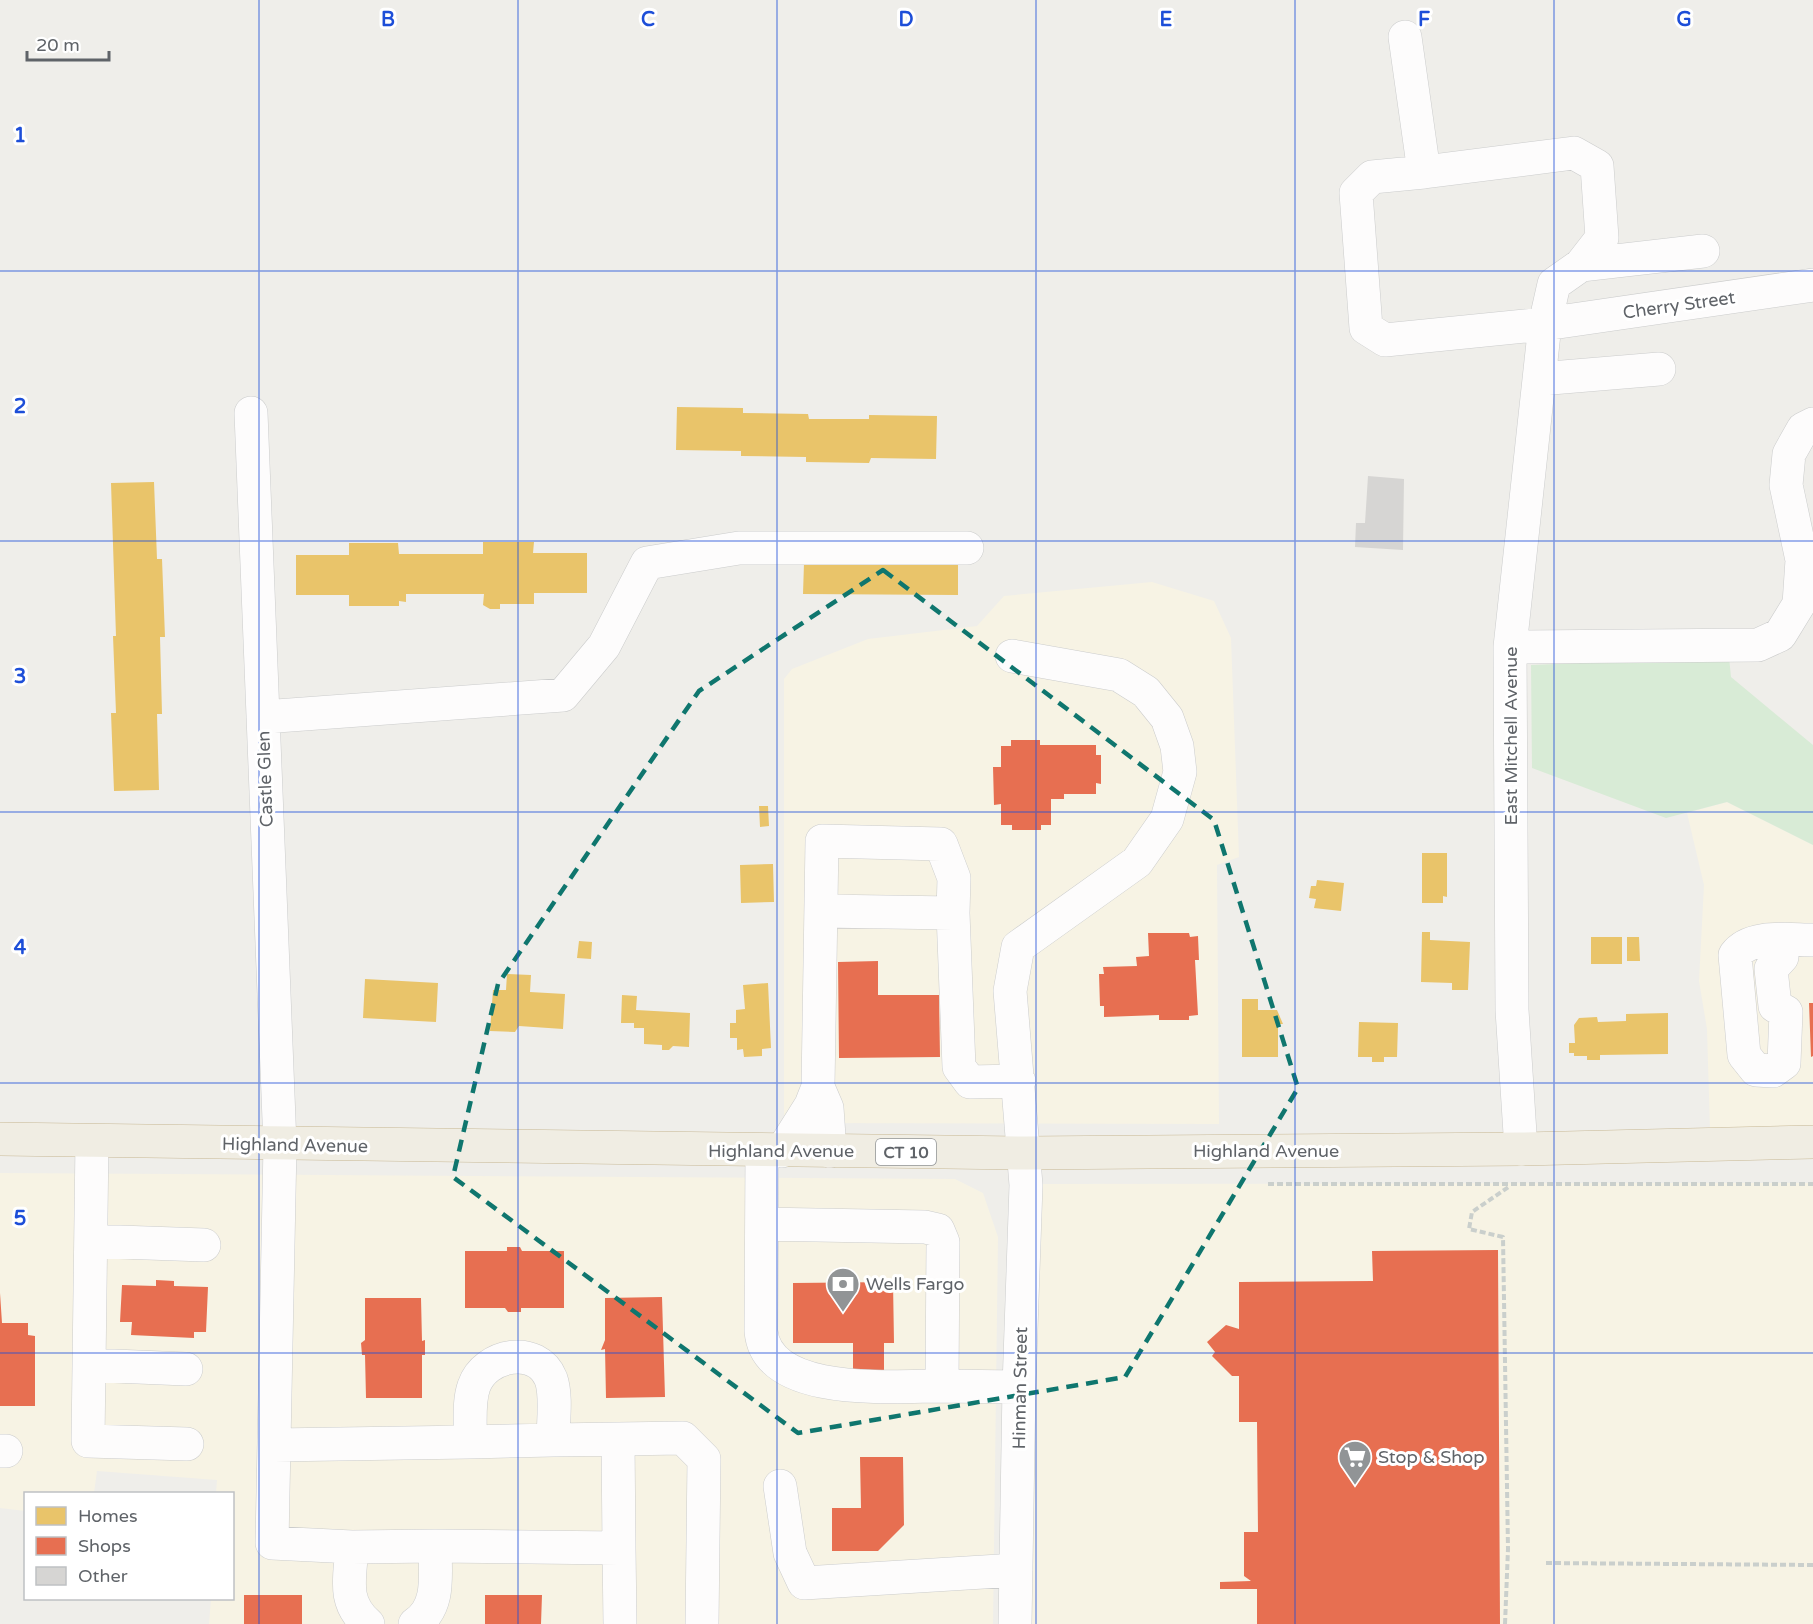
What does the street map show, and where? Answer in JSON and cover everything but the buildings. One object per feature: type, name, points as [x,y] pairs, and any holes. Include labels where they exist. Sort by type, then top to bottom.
[{"type":"highway","name":"Highland Avenue","points":[[0,1139],[280,1145],[1025,1153],[1521,1149],[1813,1142]]},
{"type":"street","points":[[1405,37],[1424,172],[1574,153],[1597,166],[1602,238],[1581,265]]},
{"type":"street","name":"Cherry Street","points":[[1424,172],[1372,177],[1356,193],[1366,328],[1384,340],[1545,324],[1813,285]]},
{"type":"street","points":[[1581,265],[1703,251]]},
{"type":"street","name":"East Mitchell Avenue","points":[[1521,1149],[1512,1010],[1510,647],[1545,324],[1554,284],[1581,265]]},
{"type":"street","points":[[1539,379],[1659,369]]},
{"type":"street","name":"Castle Glen","points":[[251,413],[280,1145],[272,1544],[352,1547]]},
{"type":"street","points":[[1510,647],[1758,645],[1780,635],[1799,604],[1807,561],[1786,485],[1789,454],[1803,429],[1813,424]]},
{"type":"street","points":[[263,717],[563,695],[604,646],[647,563],[739,548],[967,548]]},
{"type":"street","name":"Hinman Street","points":[[1012,656],[1119,675],[1146,692],[1167,718],[1178,746],[1180,772],[1167,819],[1137,862],[1018,947],[1010,991],[1025,1153],[1015,1624]]},
{"type":"street","points":[[1019,1081],[970,1082],[959,1067],[953,913],[954,878],[941,844],[822,841],[818,1087],[804,1118],[772,1151],[762,1224],[762,1343],[771,1357],[787,1371],[848,1386],[1019,1387]]},
{"type":"street","points":[[820,911],[953,913]]},
{"type":"street","points":[[1754,942],[1792,946],[1796,1004],[1785,1012],[1784,1063],[1773,1071],[1756,1070],[1744,1055],[1735,955],[1741,946],[1754,942]]},
{"type":"street","points":[[818,1087],[827,1108],[830,1151]]},
{"type":"street","points":[[92,1141],[88,1441],[187,1444]]},
{"type":"street","points":[[762,1224],[925,1227],[938,1230],[943,1242],[942,1386]]},
{"type":"street","points":[[91,1242],[204,1245]]},
{"type":"street","points":[[470,1442],[473,1387],[479,1376],[495,1361],[515,1357],[536,1362],[550,1378],[553,1440]]},
{"type":"street","points":[[90,1365],[186,1370]]},
{"type":"street","points":[[274,1445],[683,1438],[704,1459],[702,1624]]},
{"type":"street","points":[[618,1439],[620,1624]]},
{"type":"street","points":[[780,1486],[790,1553],[804,1583],[1016,1570]]},
{"type":"street","points":[[415,1624],[426,1617],[435,1597],[435,1546]]},
{"type":"street","points":[[368,1624],[356,1613],[349,1595],[352,1547],[619,1548]]},
{"type":"path","points":[[1265,1184],[1813,1184]]},
{"type":"path","points":[[1506,1624],[1508,1549],[1503,1237],[1469,1228],[1472,1212],[1510,1185]]},
{"type":"path","points":[[1546,1563],[1813,1565]]},
{"type":"highlighted area","points":[[883,570],[1214,820],[1298,1088],[1125,1377],[798,1433],[453,1177],[498,984],[699,691]]},
{"type":"shaded area","points":[[1152,582],[1214,601],[1231,638],[1239,857],[1217,865],[1219,1124],[784,1123],[784,679],[792,669],[868,639],[977,626],[1004,596]]},
{"type":"shaded area","points":[[1727,802],[1813,845],[1813,1125],[1710,1130],[1707,1029],[1699,981],[1704,885],[1687,813]]},
{"type":"shaded area","points":[[0,1173],[955,1179],[983,1193],[998,1237],[993,1624],[209,1624],[211,1600],[234,1600],[234,1492],[216,1492],[217,1480],[97,1471],[94,1492],[24,1492],[24,1511],[0,1508]]},
{"type":"shaded area","points":[[1813,1183],[1813,1624],[1031,1624],[1041,1184]]},
{"type":"green space","points":[[1729,657],[1731,677],[1813,745],[1813,845],[1727,802],[1666,818],[1532,768],[1531,665]]},
{"type":"place","name":"Wells Fargo","points":[[843,1313]]},
{"type":"place","name":"Stop & Shop","points":[[1355,1486]]}]
